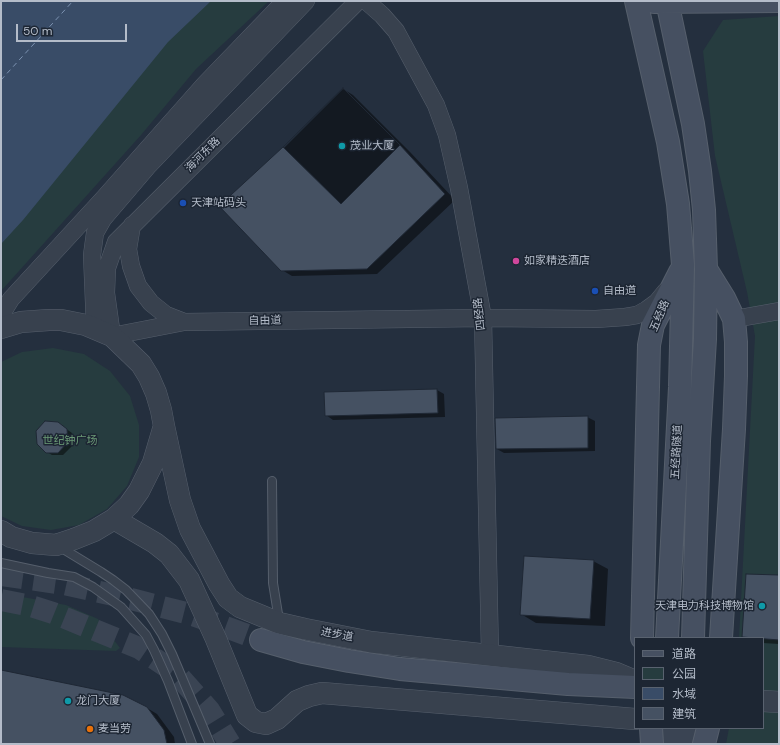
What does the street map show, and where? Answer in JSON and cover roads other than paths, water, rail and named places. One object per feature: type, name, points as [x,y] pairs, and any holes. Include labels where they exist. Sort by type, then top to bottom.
[{"type":"main road","points":[[683,265],[678,204],[668,142],[637,1],[779,1]]},
{"type":"main road","points":[[668,2],[693,124],[700,171],[704,210],[706,269],[724,298],[734,319],[736,376],[734,430],[721,637]]},
{"type":"main road","name":"五经路","points":[[642,637],[649,345],[654,325],[683,265]]},
{"type":"main road","name":"五经路隧道","points":[[667,637],[680,387],[683,265]]},
{"type":"main road","name":"五经路隧道","points":[[693,637],[698,449],[706,269]]},
{"type":"main road","points":[[261,640],[326,657],[400,669],[568,684],[634,687]]},
{"type":"main road","points":[[651,729],[652,744]]},
{"type":"main road","points":[[704,744],[708,729]]},
{"type":"street","points":[[1,315],[11,299],[103,199],[205,84],[285,1]]},
{"type":"street","points":[[1,328],[20,322],[49,320],[75,323],[104,332],[92,255],[95,233],[103,219],[149,165],[306,1]]},
{"type":"street","name":"海河东路","points":[[104,332],[107,268],[116,242],[358,1]]},
{"type":"street","name":"四经路","points":[[366,1],[382,15],[396,31],[436,105],[447,134],[460,188],[483,318],[490,654]]},
{"type":"street","points":[[132,226],[128,249],[131,266],[138,286],[151,303],[166,315],[184,322]]},
{"type":"street","name":"自由道","points":[[104,332],[184,322],[483,318],[596,319],[636,315],[657,302],[683,265]]},
{"type":"street","points":[[734,319],[779,311]]},
{"type":"street","name":"进步道","points":[[104,332],[141,364],[156,393],[180,500],[190,529],[219,584],[228,598],[240,607],[279,623],[371,642],[588,666],[616,673],[634,681]]},
{"type":"street","points":[[1,531],[11,537],[32,543],[56,545],[74,540],[94,531],[114,519],[129,504],[147,478],[159,447],[164,426]]},
{"type":"street","points":[[114,519],[155,542],[169,554],[180,567],[189,580],[247,715],[256,722],[266,724],[277,719],[297,701],[308,696],[322,693],[634,719]]},
{"type":"street","points":[[764,701],[779,702]]},
{"type":"lane","points":[[272,481],[273,583],[279,623]]},
{"type":"lane","points":[[56,545],[113,580],[126,590],[149,614],[162,634],[172,654],[210,744]]},
{"type":"lane","points":[[1,563],[74,577],[93,587],[121,607],[146,635],[154,650],[192,744]]},
{"type":"water","points":[[1,1],[211,1],[168,42],[23,220],[1,244]]},
{"type":"tunnel","points":[[1,575],[64,584],[131,599],[190,614],[261,640]]},
{"type":"tunnel","points":[[1,600],[31,606],[53,613],[139,648],[176,673],[209,710],[230,744]]},
{"type":"tunnel","points":[[664,729],[664,744]]},
{"type":"tunnel","points":[[683,744],[685,729]]},
{"type":"place","name":"茂业大厦","points":[[342,146]]},
{"type":"place","name":"天津站码头","points":[[183,203]]},
{"type":"place","name":"如家精迭酒店","points":[[516,261]]},
{"type":"place","name":"自由道","points":[[595,291]]},
{"type":"place","name":"天津电力科技博物馆","points":[[762,606]]},
{"type":"place","name":"龙门大厦","points":[[68,701]]},
{"type":"place","name":"麦当劳","points":[[90,729]]},
{"type":"park label","name":"世纪钟广场","points":[[70,441]]}]
